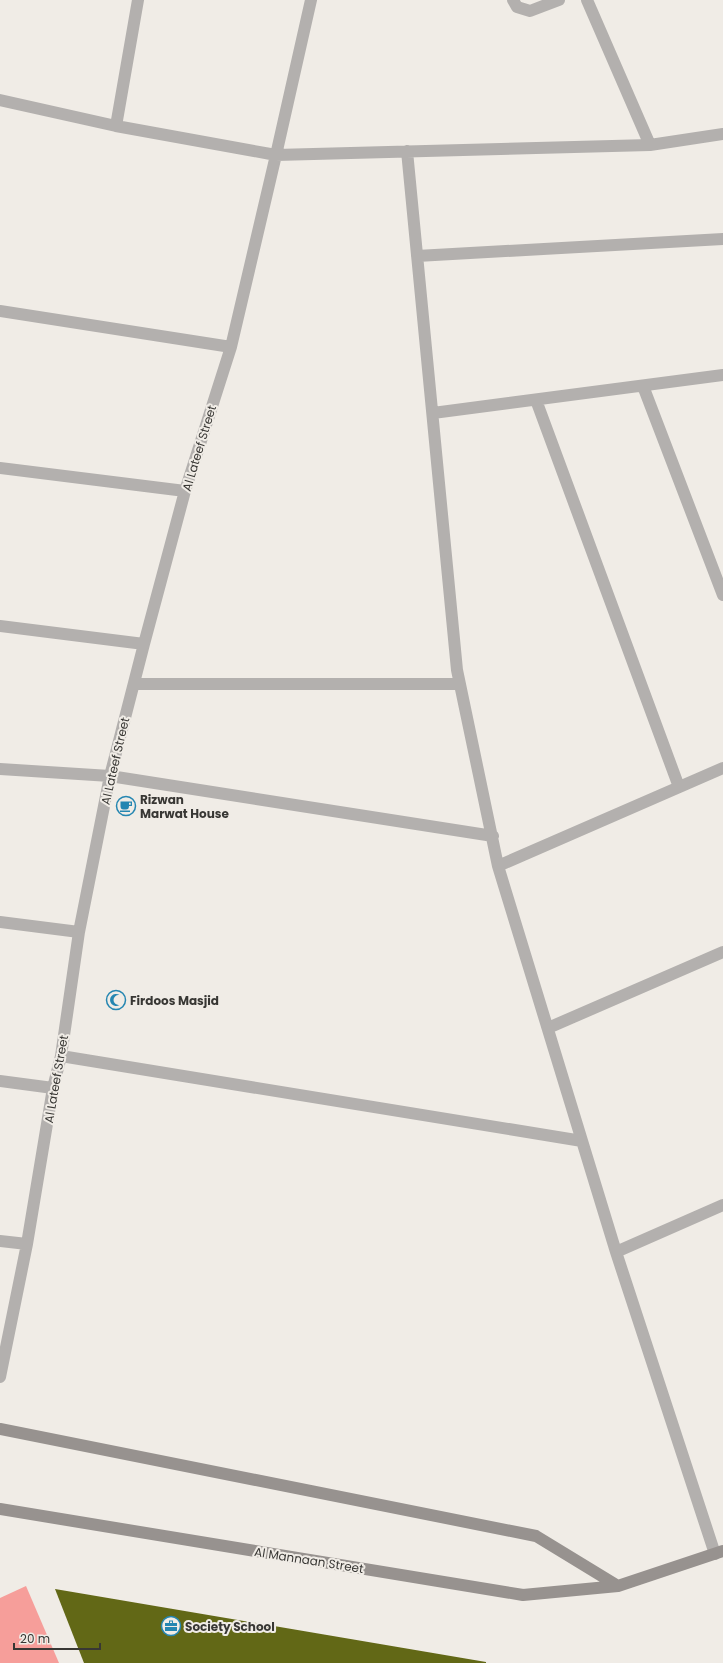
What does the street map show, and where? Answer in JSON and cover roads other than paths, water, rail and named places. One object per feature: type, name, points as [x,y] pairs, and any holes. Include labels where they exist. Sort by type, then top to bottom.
[{"type":"street","points":[[116,126],[138,0]]},
{"type":"street","name":"Al Lateef Street","points":[[0,1377],[27,1244],[53,1088],[61,1056],[79,932],[110,776],[185,491],[231,347],[276,155],[310,0]]},
{"type":"street","points":[[513,0],[517,7],[530,11],[559,0]]},
{"type":"street","points":[[587,0],[650,145]]},
{"type":"street","points":[[0,100],[116,126],[276,155],[650,145],[723,134]]},
{"type":"street","points":[[407,151],[456,662],[498,866],[616,1252],[719,1552]]},
{"type":"street","points":[[417,256],[723,239]]},
{"type":"street","points":[[0,311],[231,347]]},
{"type":"street","points":[[432,413],[723,375]]},
{"type":"street","points":[[643,386],[723,595]]},
{"type":"street","points":[[536,400],[679,787]]},
{"type":"street","points":[[0,468],[185,491]]},
{"type":"street","points":[[0,626],[144,644]]},
{"type":"street","points":[[134,684],[460,684]]},
{"type":"street","points":[[498,866],[723,768]]},
{"type":"street","points":[[0,769],[110,776],[493,836]]},
{"type":"street","points":[[0,922],[79,932]]},
{"type":"street","points":[[548,1028],[723,952]]},
{"type":"street","points":[[61,1056],[582,1141]]},
{"type":"street","points":[[0,1081],[53,1088]]},
{"type":"street","points":[[616,1252],[723,1205]]},
{"type":"street","points":[[0,1241],[27,1244]]},
{"type":"street","points":[[0,1429],[536,1536],[618,1586]]},
{"type":"street","name":"Al Mannaan Street","points":[[0,1509],[523,1595],[618,1586],[719,1552]]},
{"type":"place","name":"Rizwan Marwat House","points":[[126,806]]},
{"type":"place","name":"Firdoos Masjid","points":[[116,1000]]},
{"type":"place","name":"Society School","points":[[171,1626]]}]
